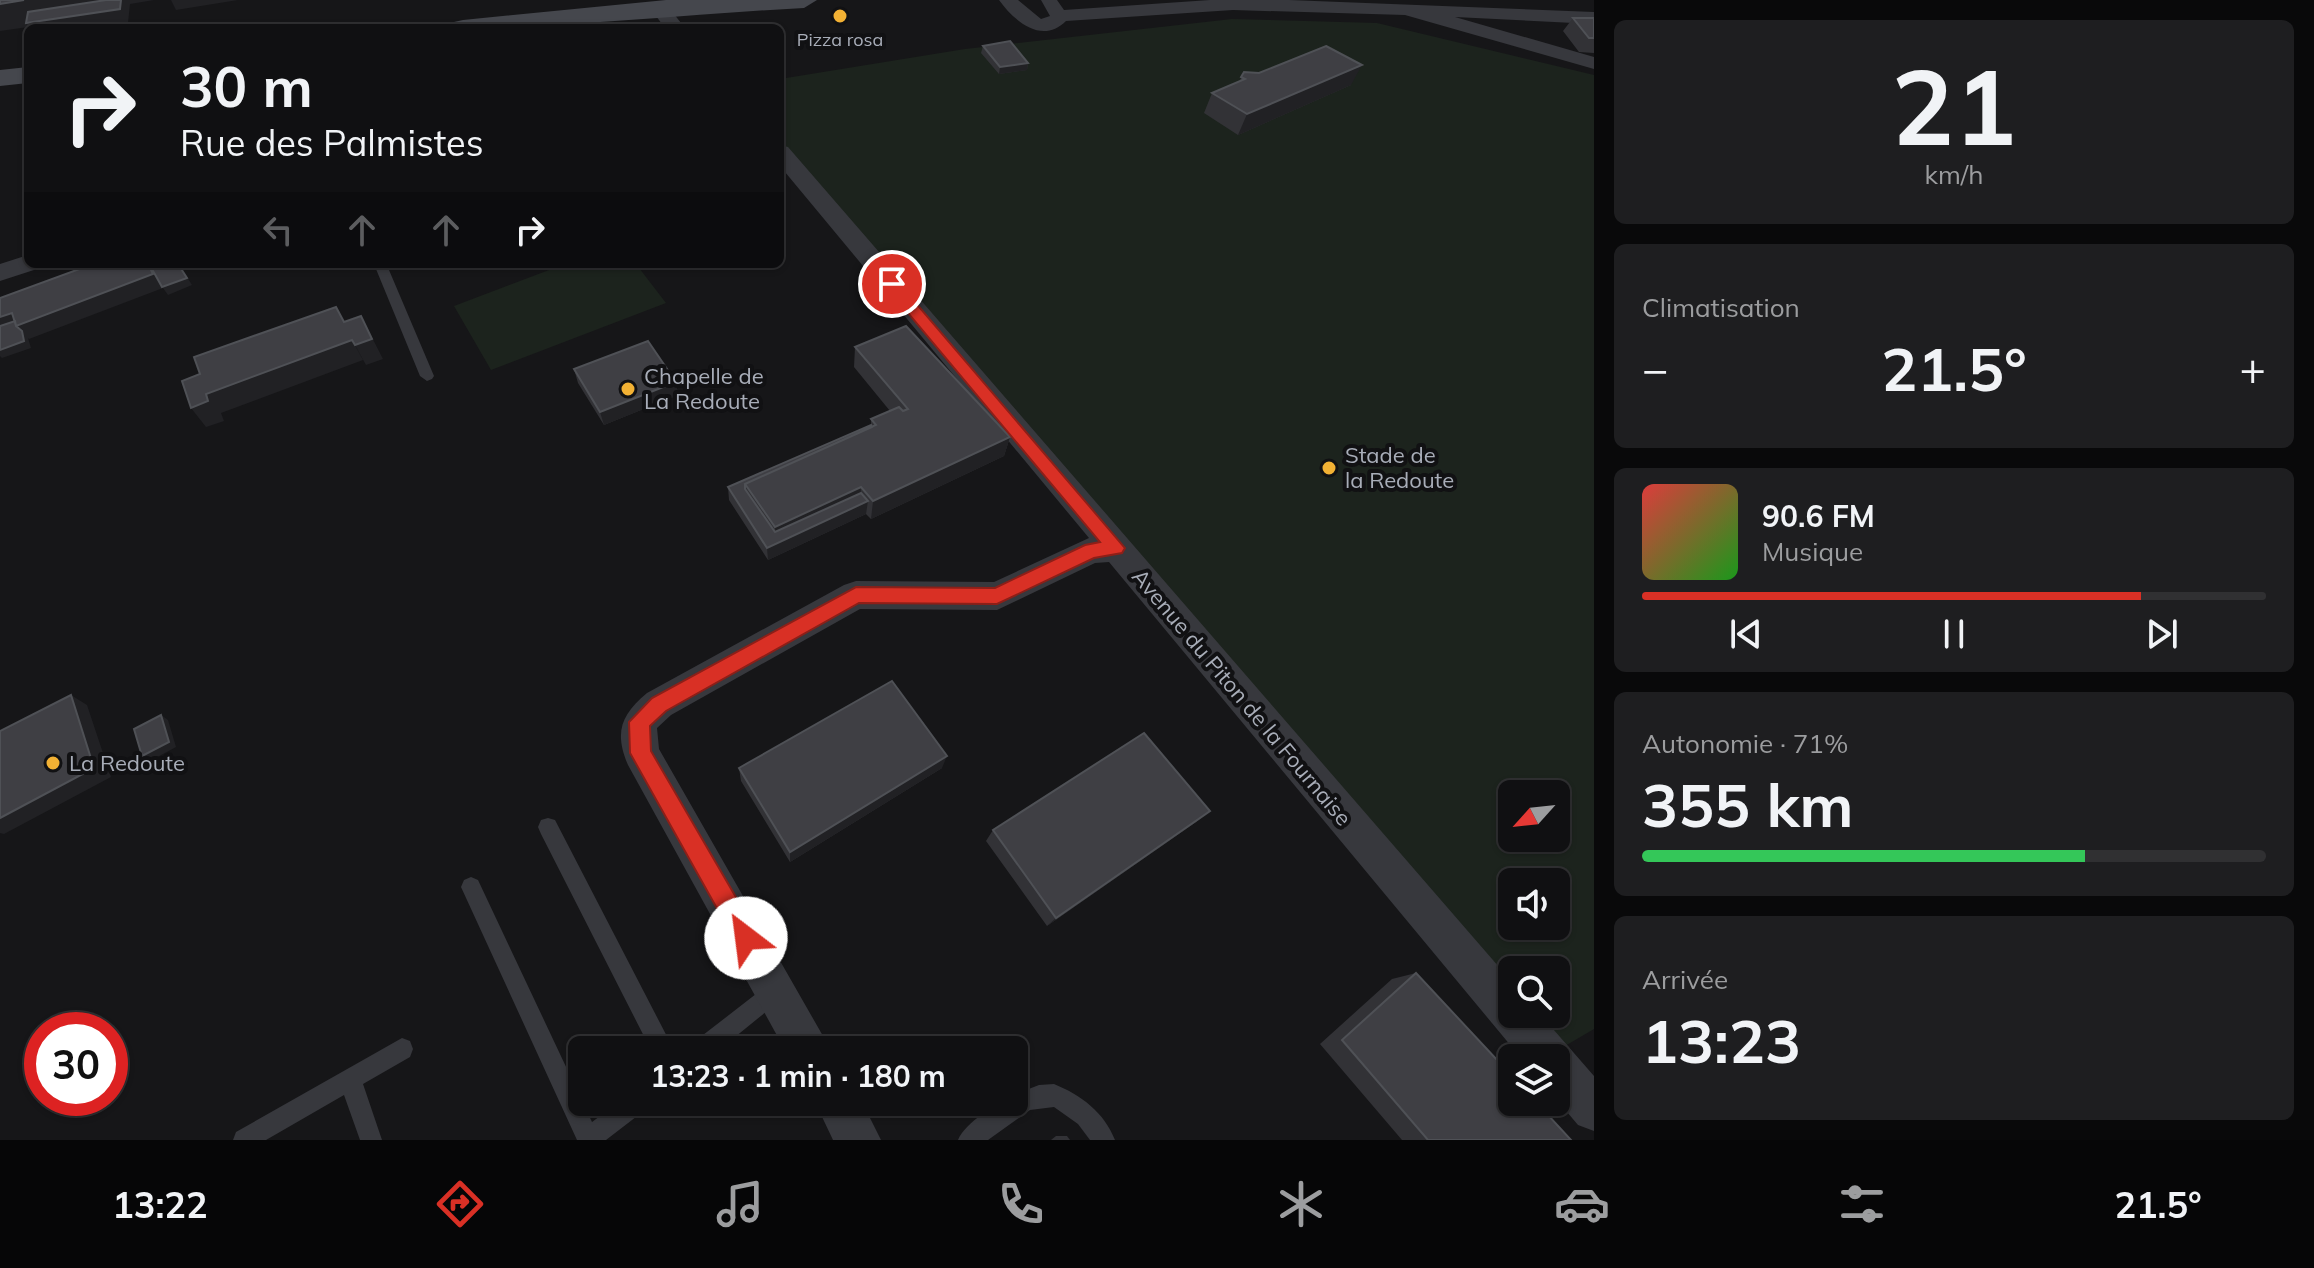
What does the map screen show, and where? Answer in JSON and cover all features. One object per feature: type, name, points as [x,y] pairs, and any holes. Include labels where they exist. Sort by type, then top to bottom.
[{"type":"main road","points":[[672,14],[714,0]]},
{"type":"main road","points":[[523,24],[672,14],[804,0]]},
{"type":"main road","points":[[0,78],[24,75]]},
{"type":"street","points":[[1008,0],[1025,22],[1035,25],[1053,24],[1053,8],[1233,4],[1594,18]]},
{"type":"street","points":[[1406,9],[1594,63]]},
{"type":"street","name":"Avenue du Piton de la Fournaise","points":[[784,157],[1537,1044]]},
{"type":"street","points":[[0,273],[24,264]]},
{"type":"street","points":[[801,1036],[641,753],[639,722],[659,704],[856,595],[997,596],[1091,550],[1116,548]]},
{"type":"street","points":[[1570,1082],[1594,1109]]},
{"type":"street","points":[[845,1116],[858,1140]]},
{"type":"lane","points":[[384,268],[427,376]]},
{"type":"lane","points":[[548,827],[656,1036]]},
{"type":"lane","points":[[471,887],[589,1140],[619,1116]]},
{"type":"lane","points":[[720,1036],[777,991]]},
{"type":"lane","points":[[244,1140],[402,1049]]},
{"type":"lane","points":[[350,1079],[371,1140]]},
{"type":"lane","points":[[969,1140],[1032,1095],[1058,1096],[1086,1113],[1104,1140]]},
{"type":"shaded area","name":"Stade de la Redoute","points":[[1232,19],[1377,23],[1594,75],[1594,1029],[1563,1044],[1549,1028],[1570,1028],[1570,956],[1498,956],[1498,969],[784,146],[784,78],[965,49]]},
{"type":"shaded area","points":[[554,268],[639,268],[666,303],[491,370],[454,306]]},
{"type":"building","points":[[0,0],[24,0],[0,4]]},
{"type":"building","points":[[121,0],[120,9],[26,23],[28,12]]},
{"type":"building","points":[[1573,18],[1594,18],[1594,38],[1589,38]]},
{"type":"building","points":[[1010,41],[1028,63],[1000,67],[983,46]]},
{"type":"building","points":[[1326,46],[1362,65],[1247,114],[1212,93],[1245,79],[1241,77],[1244,72],[1259,73]]},
{"type":"building","points":[[82,268],[150,268],[153,274],[16,326],[12,313],[0,317],[0,298]]},
{"type":"building","points":[[181,268],[187,278],[162,287],[152,269]]},
{"type":"building","points":[[336,307],[344,322],[361,316],[372,339],[355,345],[352,340],[206,394],[208,401],[191,408],[182,381],[200,374],[194,357]]},
{"type":"building","points":[[15,321],[24,341],[0,350],[0,326]]},
{"type":"building","points":[[906,326],[1010,437],[873,501],[861,487],[775,527],[745,484],[876,425],[871,419],[899,407],[903,411],[908,409],[855,347]]},
{"type":"building","name":"Chapelle de La Redoute","points":[[648,341],[676,382],[600,412],[574,369]]},
{"type":"building","points":[[871,425],[745,484],[745,489],[775,532],[861,493],[868,501],[767,548],[728,487]]},
{"type":"building","points":[[892,681],[947,756],[790,852],[739,768]]},
{"type":"building","name":"La Redoute","points":[[71,695],[94,768],[0,818],[0,731]]},
{"type":"building","points":[[161,715],[169,742],[142,756],[134,729]]},
{"type":"building","points":[[1144,733],[1210,811],[1056,918],[993,830]]},
{"type":"building","points":[[1416,973],[1498,1061],[1498,1116],[1549,1116],[1571,1140],[1428,1140],[1342,1040]]},
{"type":"place","name":"Pizza rosa","points":[[840,16]]},
{"type":"place","name":"Chapelle de La Redoute","points":[[628,389]]},
{"type":"place","name":"Stade de la Redoute","points":[[1329,468]]},
{"type":"place","name":"La Redoute","points":[[53,763]]},
{"type":"route","points":[[746,938],[641,753],[639,722],[659,704],[856,595],[997,596],[1091,550],[1116,548],[892,284]]}]
